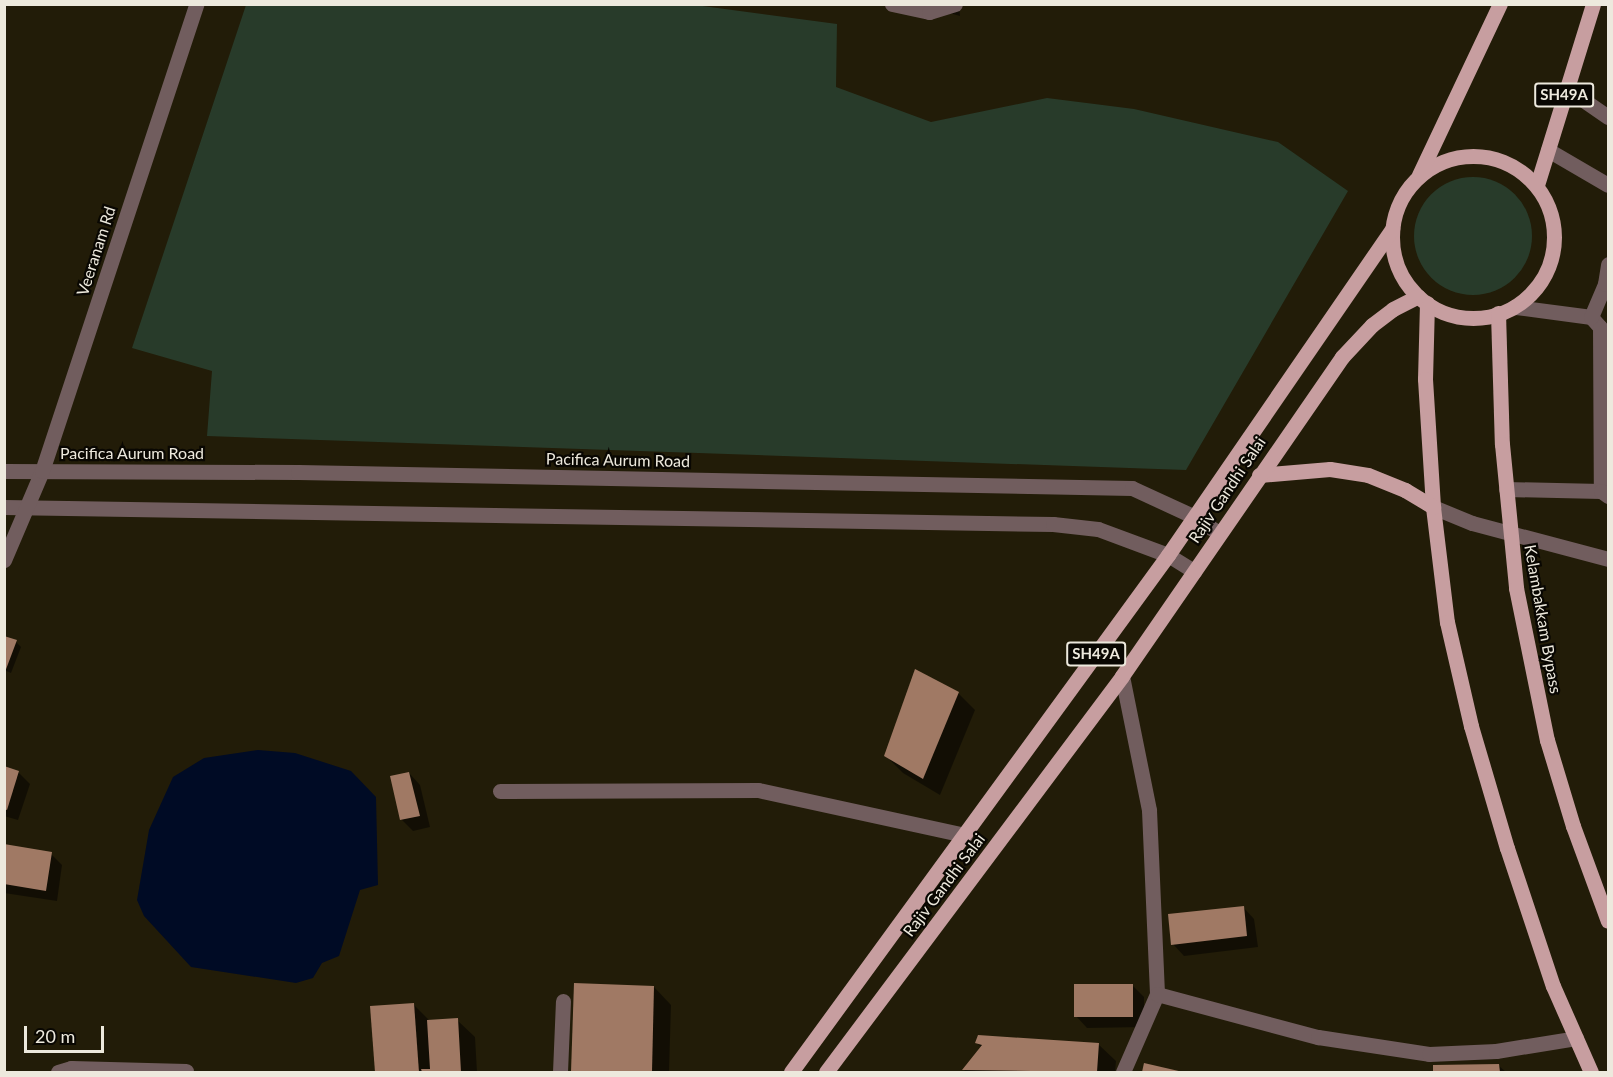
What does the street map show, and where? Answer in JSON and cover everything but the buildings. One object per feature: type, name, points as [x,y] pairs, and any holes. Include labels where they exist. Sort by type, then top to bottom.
[{"type":"main road","points":[[1419,175],[1442,161],[1467,155],[1493,157],[1517,168],[1537,185],[1551,209],[1555,237],[1551,264],[1536,288],[1516,307],[1498,314],[1461,318],[1435,309],[1422,299],[1398,270],[1392,245],[1392,229],[1403,195],[1419,175],[1500,4]]},
{"type":"main road","name":"SH49A","points":[[1537,185],[1593,4]]},
{"type":"main road","name":"Rajiv Gandhi Salai","points":[[791,1072],[1168,555],[1392,229]]},
{"type":"main road","points":[[1422,299],[1433,507],[1447,622],[1471,726],[1507,848],[1550,976],[1591,1072]]},
{"type":"main road","name":"Rajiv Gandhi Salai","points":[[826,1072],[1122,676],[1342,357],[1372,325],[1422,299]]},
{"type":"main road","name":"Kelambakkam Bypass","points":[[1498,314],[1506,489],[1516,588],[1547,740],[1574,826],[1608,921]]},
{"type":"main road","points":[[1259,475],[1330,469],[1368,475],[1405,490],[1433,507]]},
{"type":"street","name":"Veeranam Rd","points":[[4,560],[42,471],[196,4]]},
{"type":"street","points":[[892,4],[929,12],[955,4]]},
{"type":"street","points":[[1566,88],[1608,117]]},
{"type":"street","points":[[1548,150],[1608,185]]},
{"type":"street","points":[[1592,317],[1605,284],[1608,264]]},
{"type":"street","points":[[1506,489],[1605,494],[1600,327],[1592,317],[1516,307]]},
{"type":"street","name":"Pacifica Aurum Road","points":[[4,471],[298,472],[1132,488],[1195,517],[1219,533]]},
{"type":"street","points":[[4,507],[1053,524],[1098,529],[1168,555],[1194,571]]},
{"type":"street","points":[[1433,507],[1472,523],[1608,559]]},
{"type":"street","points":[[1122,676],[1149,810],[1157,994],[1123,1072]]},
{"type":"street","points":[[500,791],[758,790],[965,835]]},
{"type":"street","points":[[1157,994],[1318,1037],[1429,1054],[1496,1051],[1576,1038]]},
{"type":"street","points":[[560,1072],[563,1001]]},
{"type":"street","points":[[58,1072],[71,1068],[186,1071]]},
{"type":"green space","points":[[246,5],[695,5],[837,24],[836,87],[931,122],[1047,98],[1134,109],[1278,142],[1348,191],[1186,470],[207,436],[212,371],[132,348]]},
{"type":"green space","points":[[1473,177],[1496,181],[1515,194],[1528,213],[1532,236],[1528,259],[1515,278],[1496,291],[1473,295],[1450,291],[1431,278],[1418,259],[1414,236],[1418,213],[1431,194],[1450,181]]},
{"type":"water","points":[[258,750],[295,753],[351,771],[376,797],[378,885],[360,890],[339,956],[322,963],[313,978],[296,983],[191,967],[144,916],[137,900],[149,830],[173,777],[204,758]]}]
